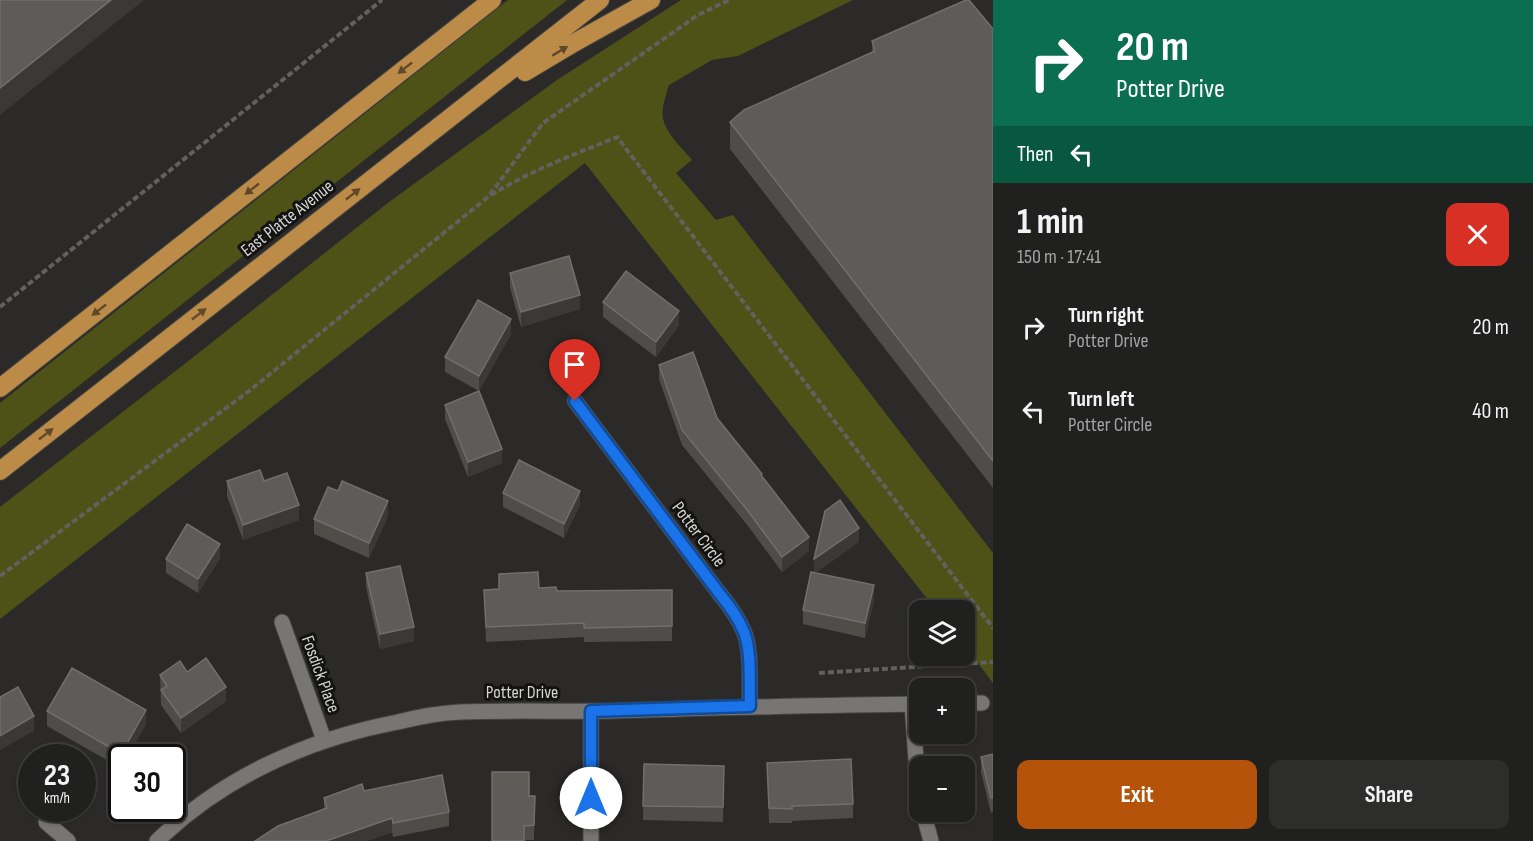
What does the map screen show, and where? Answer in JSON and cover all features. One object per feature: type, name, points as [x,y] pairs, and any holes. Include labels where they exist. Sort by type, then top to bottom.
[{"type":"highway","points":[[451,32],[479,0]]},
{"type":"highway","points":[[0,388],[492,0]]},
{"type":"highway","name":"East Platte Avenue","points":[[0,471],[600,0]]},
{"type":"highway","points":[[457,114],[572,44],[651,0]]},
{"type":"street","name":"Potter Circle","points":[[575,401],[733,609],[745,634],[749,659],[750,706]]},
{"type":"street","name":"Fosdick Place","points":[[282,622],[324,740]]},
{"type":"street","points":[[975,703],[982,703]]},
{"type":"street","name":"Potter Drive","points":[[157,841],[173,826],[242,777],[284,756],[363,728],[432,714],[909,704]]},
{"type":"street","points":[[591,711],[591,841]]},
{"type":"street","points":[[46,822],[68,841]]},
{"type":"street","points":[[926,822],[931,841]]},
{"type":"path","points":[[0,307],[382,0]]},
{"type":"path","points":[[488,197],[543,123],[698,15],[729,0]]},
{"type":"path","points":[[0,576],[249,391],[488,197],[543,167],[617,137],[993,628]]},
{"type":"path","points":[[819,673],[993,662]]},
{"type":"shaded area","points":[[508,0],[567,0],[0,448],[0,403]]},
{"type":"shaded area","points":[[681,0],[853,0],[738,56],[712,60],[669,85],[663,106],[663,119],[671,136],[692,160],[676,173],[716,220],[733,215],[993,553],[993,683],[975,659],[975,600],[928,600],[585,163],[0,619],[0,507],[389,202],[557,80]]},
{"type":"building","points":[[0,0],[111,0],[0,88]]},
{"type":"building","points":[[969,0],[993,29],[993,461],[730,122],[744,110],[875,51],[872,41]]},
{"type":"building","points":[[569,256],[580,295],[521,312],[510,273]]},
{"type":"building","points":[[626,271],[679,311],[656,342],[603,302]]},
{"type":"building","points":[[478,300],[511,319],[479,376],[445,357]]},
{"type":"building","points":[[693,352],[717,418],[809,537],[782,557],[682,430],[659,365]]},
{"type":"building","points":[[479,391],[502,449],[468,462],[445,405]]},
{"type":"building","points":[[519,460],[580,491],[564,524],[503,493]]},
{"type":"building","points":[[260,470],[264,481],[287,473],[299,505],[243,525],[227,481]]},
{"type":"building","points":[[342,481],[388,501],[369,543],[314,519],[328,487],[338,491]]},
{"type":"building","points":[[840,500],[859,528],[814,559],[825,511]]},
{"type":"building","points":[[187,524],[220,544],[198,579],[166,559]]},
{"type":"building","points":[[400,566],[414,627],[380,634],[366,573]]},
{"type":"building","points":[[538,572],[539,588],[556,587],[557,591],[672,590],[672,626],[584,628],[584,623],[486,627],[484,590],[499,589],[499,574]]},
{"type":"building","points":[[811,572],[874,585],[865,623],[803,610]]},
{"type":"building","points":[[206,658],[226,687],[181,718],[161,690],[167,686],[160,675],[180,661],[187,672]]},
{"type":"building","points":[[72,668],[146,710],[127,744],[108,744],[108,746],[47,711]]},
{"type":"building","points":[[18,687],[34,716],[0,736],[0,697]]},
{"type":"building","points":[[993,754],[993,798],[991,798],[981,757]]},
{"type":"building","points":[[851,759],[853,804],[792,806],[792,809],[769,808],[767,763]]},
{"type":"building","points":[[644,764],[724,766],[723,807],[643,806]]},
{"type":"building","points":[[492,772],[529,772],[529,796],[535,796],[534,825],[524,826],[524,841],[492,841]]},
{"type":"building","points":[[442,775],[449,812],[393,823],[392,818],[326,841],[255,841],[278,826],[327,808],[324,798],[362,784],[364,791]]},
{"type":"route","points":[[575,401],[733,609],[745,634],[749,659],[750,706],[591,711],[591,798]]}]
